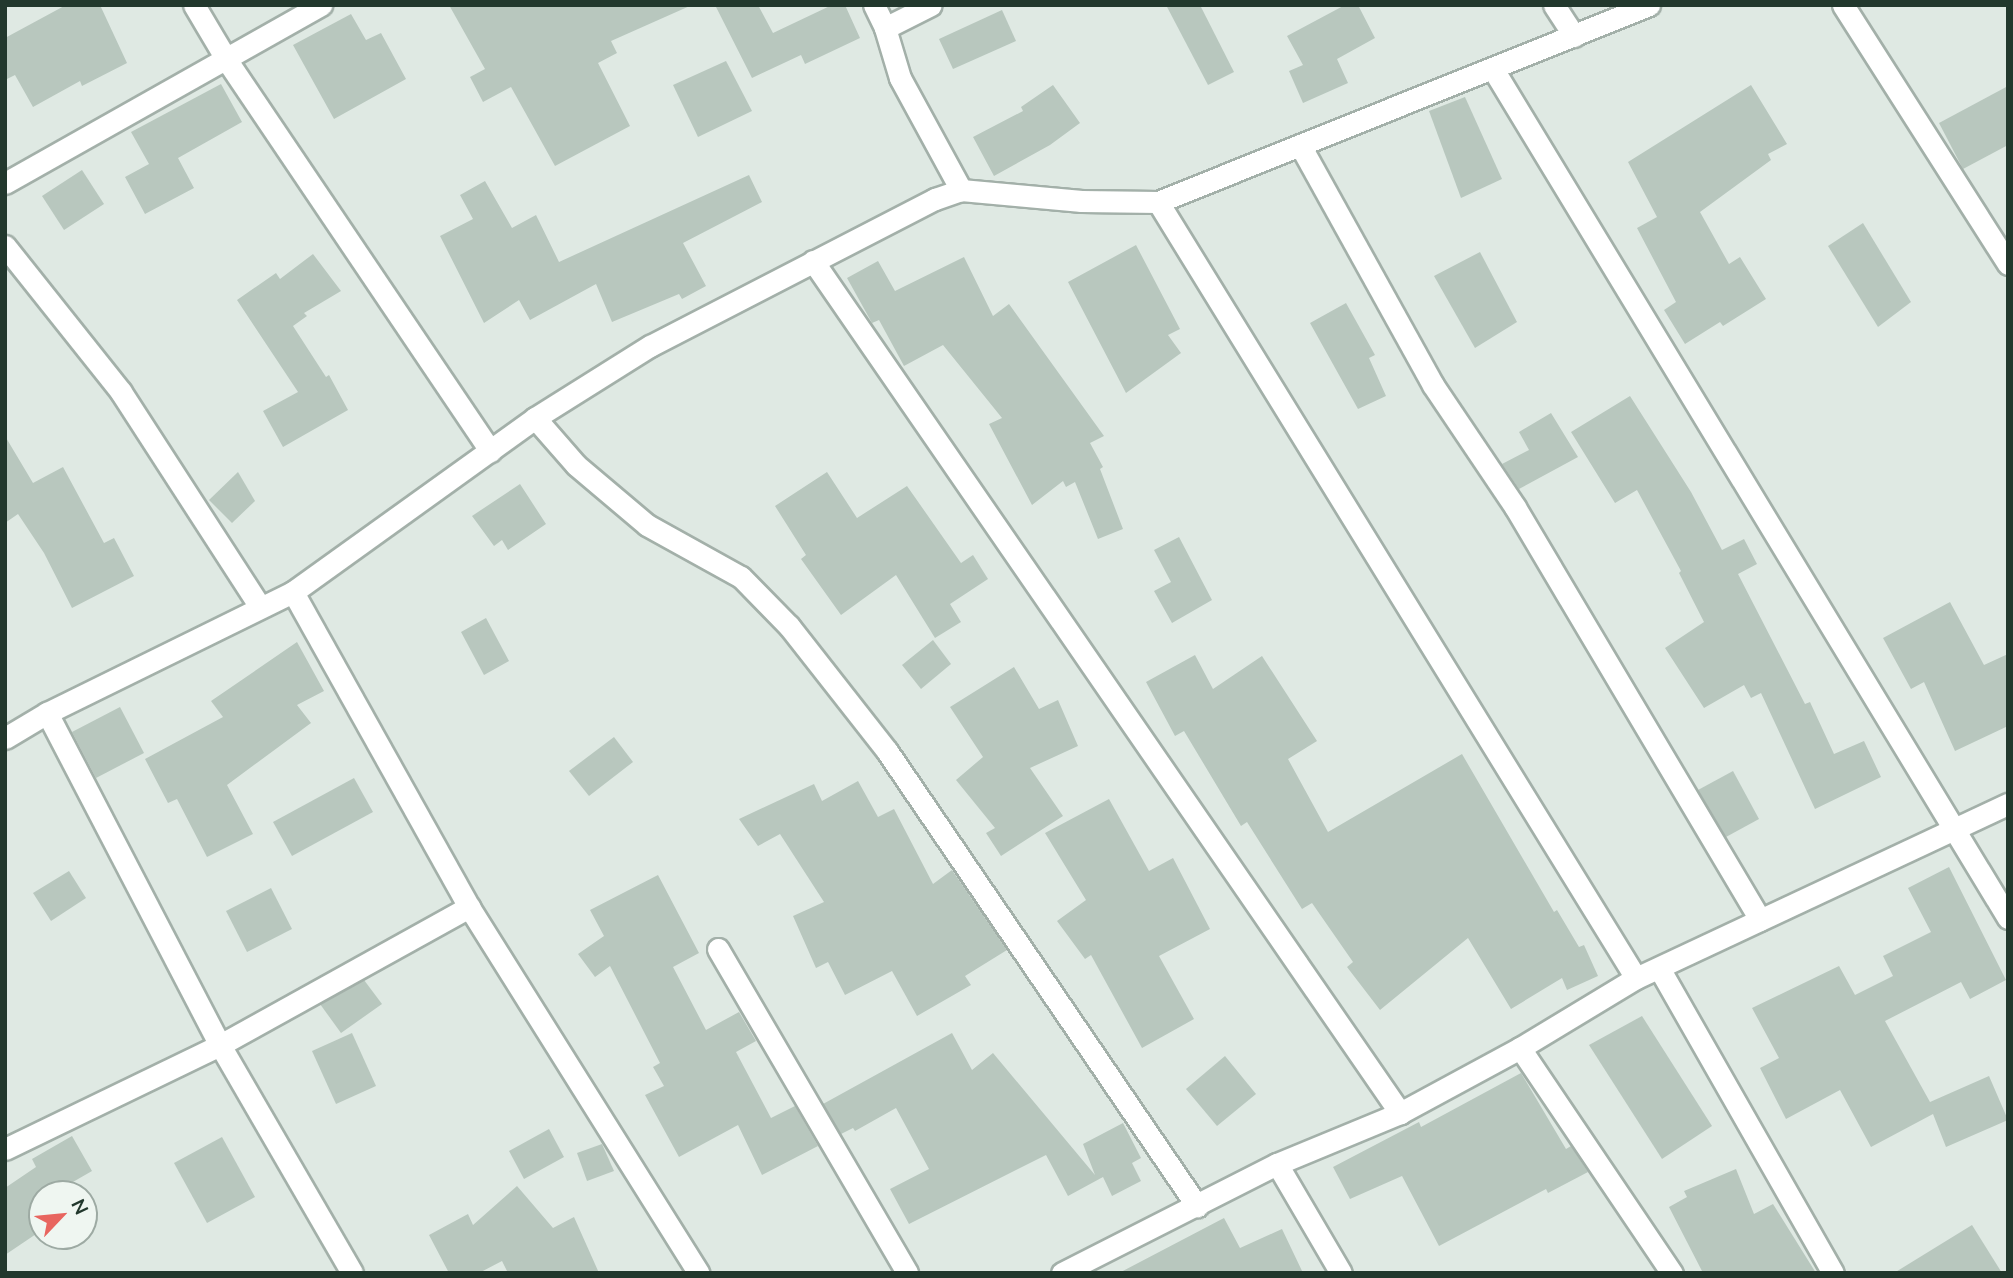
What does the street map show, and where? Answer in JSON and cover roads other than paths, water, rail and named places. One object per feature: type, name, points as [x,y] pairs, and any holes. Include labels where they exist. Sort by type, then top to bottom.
[{"type":"street","points":[[194,5],[226,59],[490,451]]},
{"type":"street","points":[[5,183],[321,5]]},
{"type":"street","points":[[874,5],[885,28],[900,78],[961,190]]},
{"type":"street","points":[[885,28],[931,5]]},
{"type":"street","points":[[1554,5],[1574,36]]},
{"type":"street","points":[[5,738],[47,713],[293,592],[535,418],[650,345],[935,199],[961,190],[1081,201],[1158,201],[1649,5]]},
{"type":"street","points":[[1843,5],[2008,264]]},
{"type":"street","points":[[1493,69],[2008,918]]},
{"type":"street","points":[[1300,145],[1433,385],[1522,519],[1760,920]]},
{"type":"street","points":[[1158,201],[1636,978]]},
{"type":"street","points":[[5,246],[121,392],[261,607]]},
{"type":"street","points":[[813,261],[1400,1113]]},
{"type":"street","points":[[535,418],[576,465],[647,526],[741,577],[789,626],[887,751],[1197,1206]]},
{"type":"street","points":[[293,592],[469,907],[699,1273]]},
{"type":"street","points":[[47,713],[220,1045],[352,1273]]},
{"type":"street","points":[[1062,1273],[1277,1164],[1400,1113],[1520,1048],[1636,978],[2008,804]]},
{"type":"street","points":[[5,1149],[220,1045],[469,907]]},
{"type":"street","points":[[718,949],[908,1273]]},
{"type":"street","points":[[1659,968],[1833,1273]]},
{"type":"street","points":[[1520,1048],[1672,1273]]},
{"type":"street","points":[[1277,1164],[1341,1273]]}]
